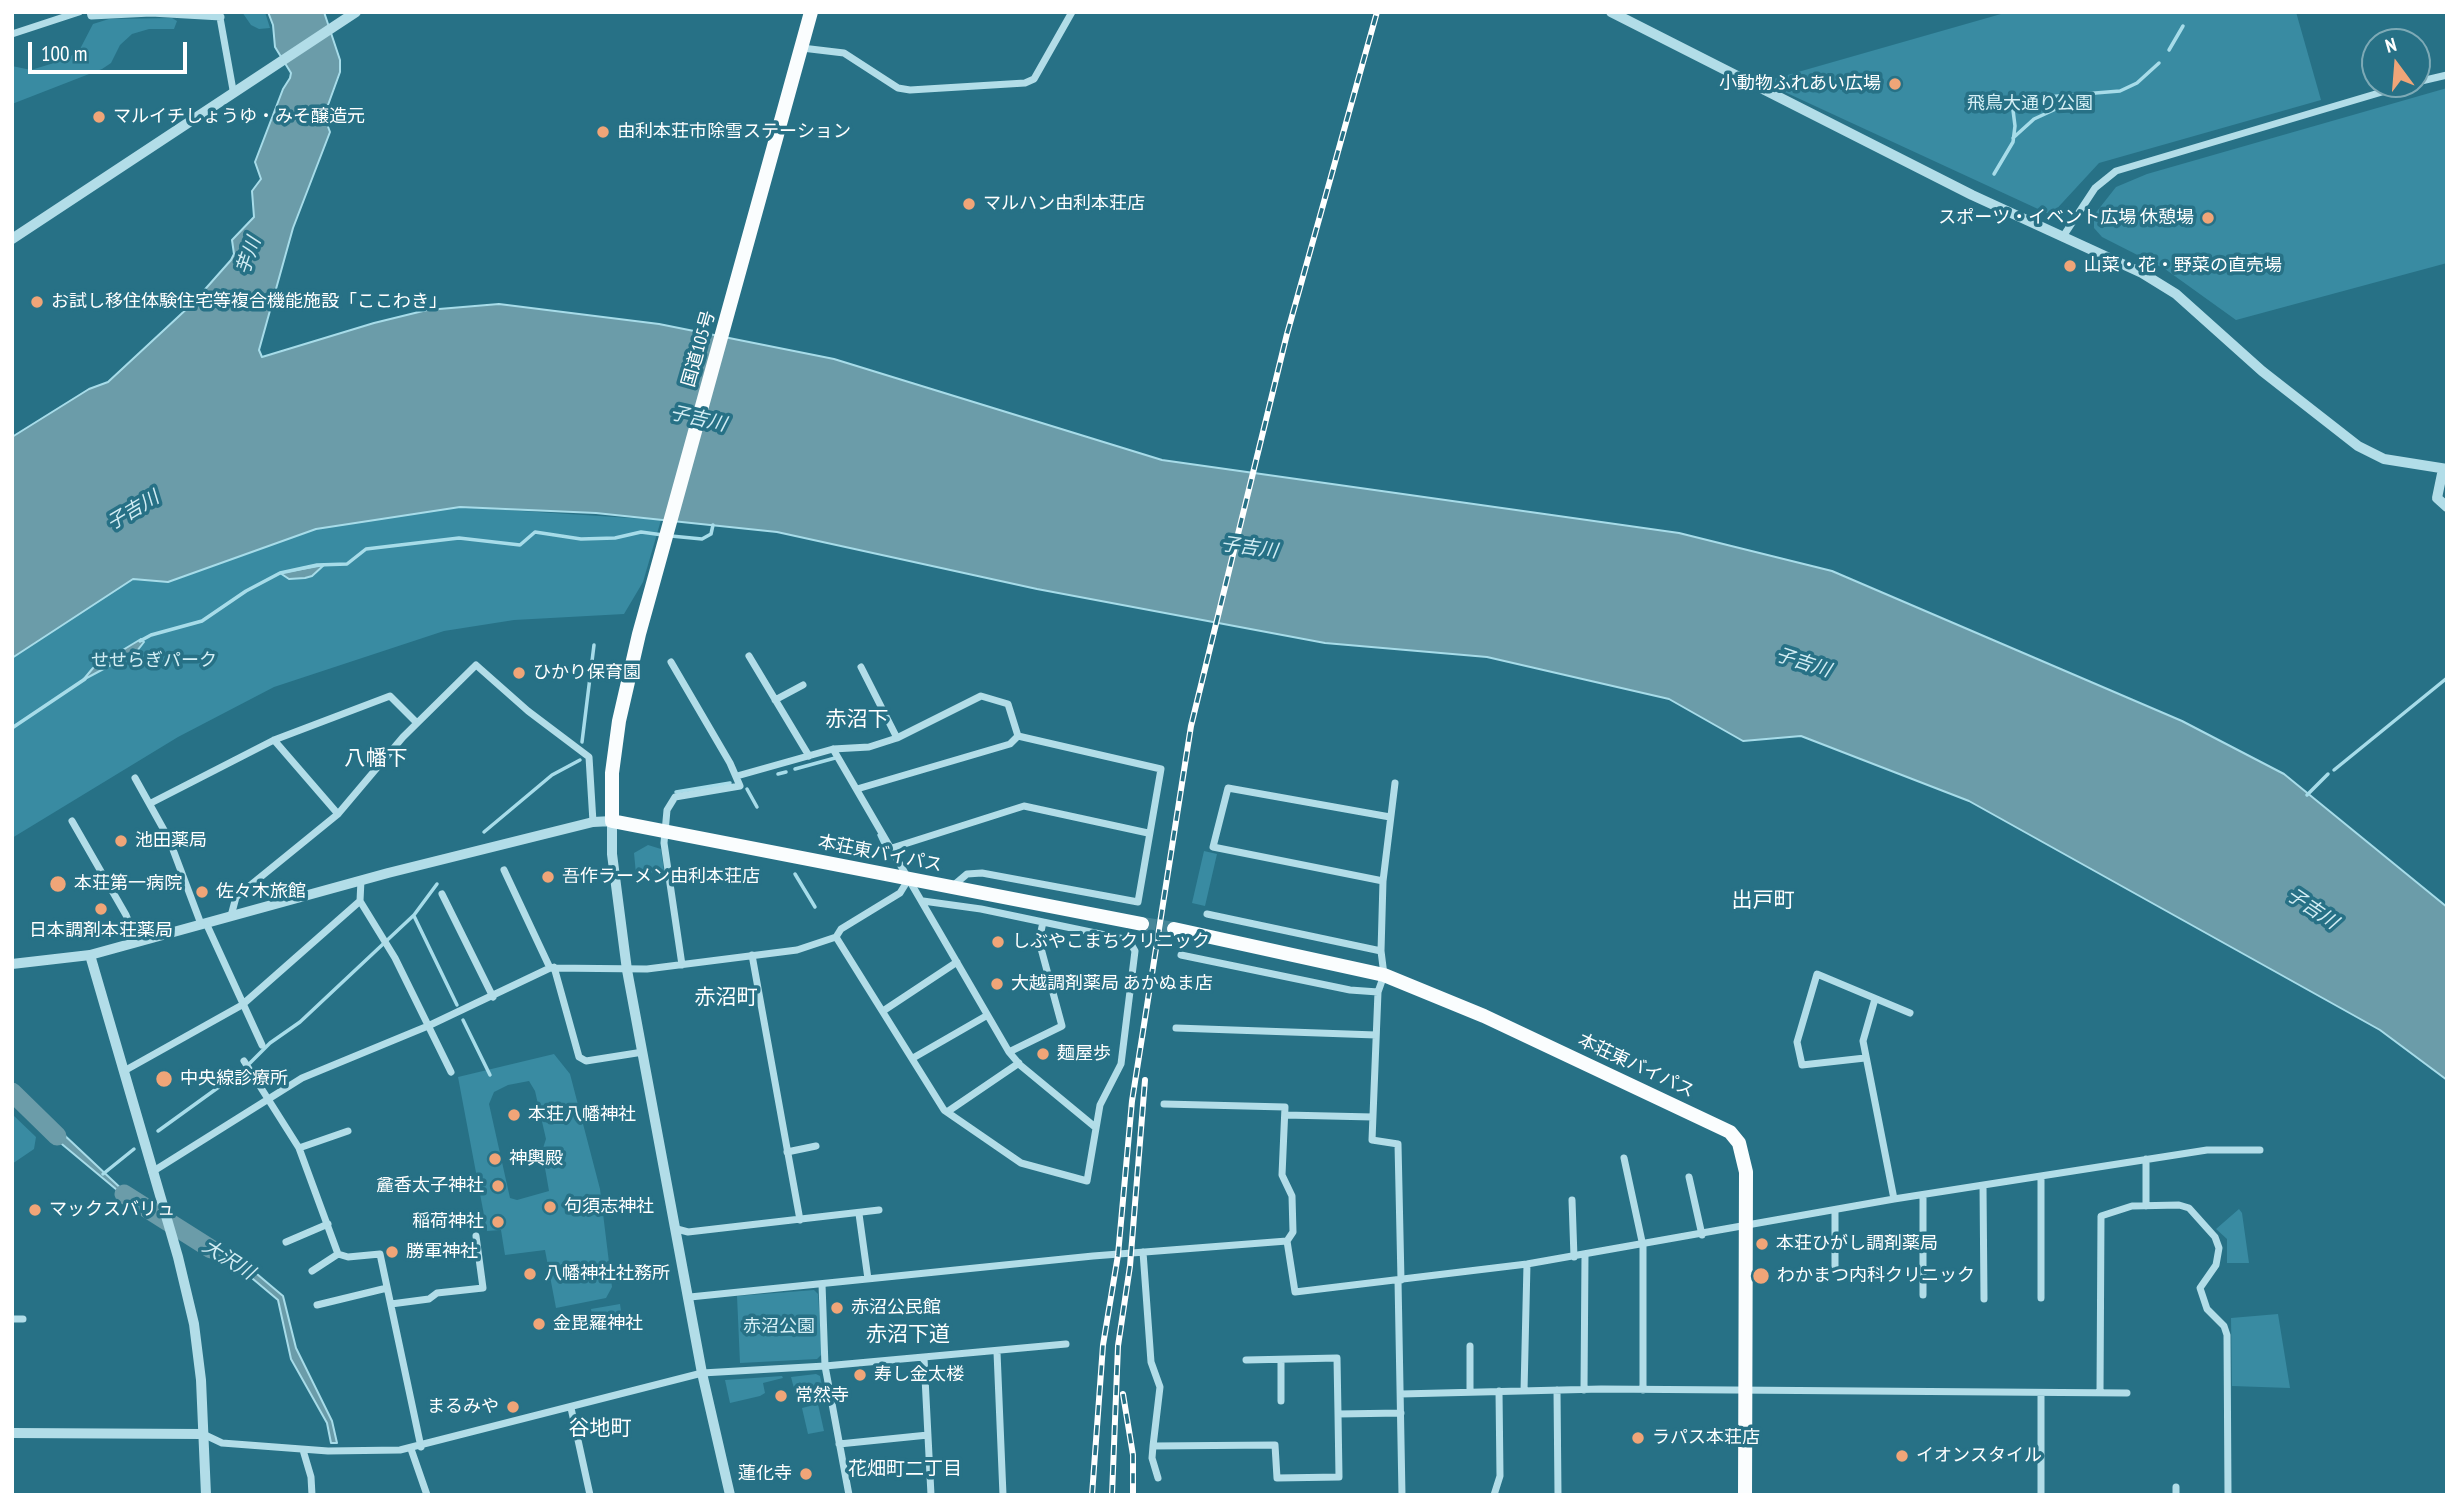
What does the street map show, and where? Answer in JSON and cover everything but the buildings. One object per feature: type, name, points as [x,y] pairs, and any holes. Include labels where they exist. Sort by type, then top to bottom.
[{"type":"highway","name":"国道105号","points":[[611,821],[612,773],[619,721],[639,634],[811,12]]},
{"type":"highway","name":"本荘東バイパス","points":[[611,821],[664,829],[908,880],[1142,924]]},
{"type":"highway","name":"本荘東バイパス","points":[[1174,929],[1384,975],[1484,1016],[1730,1132],[1740,1143],[1744,1155],[1745,1495]]},
{"type":"street","points":[[12,34],[79,12]]},
{"type":"street","points":[[90,12],[92,16],[151,13],[220,15],[233,90]]},
{"type":"street","points":[[12,239],[167,138],[233,90],[356,12]]},
{"type":"street","points":[[802,48],[844,53],[898,88],[910,90],[1025,83],[1034,79],[1072,12]]},
{"type":"street","points":[[1611,12],[1972,195],[2064,235],[2176,294],[2262,371],[2371,454],[2445,469],[2437,498],[2447,507]]},
{"type":"street","points":[[2064,235],[2079,207],[2095,188],[2116,171],[2362,98]]},
{"type":"street","points":[[749,656],[809,756]]},
{"type":"street","points":[[671,662],[737,776],[740,786],[675,797],[667,810],[664,829],[682,965]]},
{"type":"street","points":[[231,916],[236,897],[338,814],[416,723],[476,665],[528,711],[589,757],[593,822]]},
{"type":"street","points":[[861,667],[897,737]]},
{"type":"street","points":[[775,700],[803,685]]},
{"type":"street","points":[[151,803],[274,740],[390,696],[416,723]]},
{"type":"street","points":[[737,776],[833,749],[869,747],[897,737],[981,696],[1008,704],[1018,736]]},
{"type":"street","points":[[857,789],[1010,744],[1018,736]]},
{"type":"street","points":[[951,888],[967,874],[982,873],[1138,902],[1161,769],[1018,736]]},
{"type":"street","points":[[274,740],[338,814]]},
{"type":"street","points":[[833,749],[1009,1052],[1095,1127]]},
{"type":"street","points":[[135,778],[169,839],[204,924],[262,1045]]},
{"type":"street","points":[[1395,783],[1383,881],[1381,950],[1384,975],[1378,992],[1372,1140],[1398,1144],[1402,1495]]},
{"type":"street","points":[[1383,881],[1213,847],[1228,788],[1390,817]]},
{"type":"street","points":[[892,848],[1024,806],[1148,833]]},
{"type":"street","points":[[72,821],[126,915],[136,942]]},
{"type":"street","points":[[12,964],[90,955],[361,880],[593,822],[611,821],[612,854],[628,970],[702,1373],[730,1495]]},
{"type":"street","points":[[504,870],[552,968],[579,1057],[586,1060],[643,1052]]},
{"type":"street","points":[[361,880],[360,901],[385,942],[452,1072]]},
{"type":"street","points":[[152,1172],[302,1077],[429,1026],[552,968],[628,970],[797,950],[836,937],[841,929],[900,893],[908,880]]},
{"type":"street","points":[[442,894],[493,997]]},
{"type":"street","points":[[124,1071],[242,1004],[360,901]]},
{"type":"street","points":[[836,937],[947,1112],[1021,1163],[1087,1181],[1100,1105],[1121,1064],[1135,951],[1124,939],[923,901]]},
{"type":"street","points":[[1207,914],[1381,950]]},
{"type":"street","points":[[1009,1052],[1062,1026],[1040,942],[1043,922]]},
{"type":"street","points":[[90,955],[170,1228],[199,1351],[206,1495]]},
{"type":"street","points":[[752,955],[800,1220]]},
{"type":"street","points":[[1181,955],[1350,989],[1378,992]]},
{"type":"street","points":[[883,1011],[957,962]]},
{"type":"street","points":[[1865,1058],[1802,1065],[1797,1042],[1816,974],[1910,1013]]},
{"type":"street","points":[[1875,999],[1863,1041],[1894,1199]]},
{"type":"street","points":[[913,1058],[986,1016]]},
{"type":"street","points":[[1176,1028],[1377,1035]]},
{"type":"street","points":[[244,1061],[299,1148],[338,1254]]},
{"type":"street","points":[[947,1112],[1019,1063]]},
{"type":"street","points":[[1164,1104],[1285,1107],[1282,1175],[1292,1196],[1293,1232],[1287,1241],[1295,1292],[1574,1257],[1894,1199],[2207,1150],[2260,1150]]},
{"type":"street","points":[[1285,1115],[1373,1116]]},
{"type":"street","points":[[299,1148],[348,1131]]},
{"type":"street","points":[[787,1152],[816,1146]]},
{"type":"street","points":[[1624,1158],[1643,1246],[1643,1390]]},
{"type":"street","points":[[2146,1159],[2146,1206]]},
{"type":"street","points":[[2041,1176],[2041,1298]]},
{"type":"street","points":[[1689,1177],[1702,1235]]},
{"type":"street","points":[[1983,1185],[1984,1299]]},
{"type":"street","points":[[1923,1195],[1923,1295]]},
{"type":"street","points":[[1572,1200],[1574,1257]]},
{"type":"street","points":[[2100,1393],[2101,1216],[2132,1206],[2189,1208],[2215,1237],[2219,1248],[2217,1265],[2200,1288],[2207,1310],[2224,1326],[2227,1335],[2228,1495]]},
{"type":"street","points":[[677,1229],[688,1232],[879,1210]]},
{"type":"street","points":[[1835,1210],[1835,1266]]},
{"type":"street","points":[[859,1214],[868,1279]]},
{"type":"street","points":[[286,1242],[328,1224]]},
{"type":"street","points":[[391,1304],[429,1299],[437,1293],[483,1288],[476,1236]]},
{"type":"street","points":[[690,1297],[1143,1252],[1287,1241]]},
{"type":"street","points":[[1143,1252],[1151,1362],[1160,1387],[1152,1458],[1158,1478]]},
{"type":"street","points":[[312,1272],[338,1254]]},
{"type":"street","points":[[338,1254],[348,1257],[380,1254],[421,1447]]},
{"type":"street","points":[[1584,1390],[1585,1255]]},
{"type":"street","points":[[1524,1391],[1527,1264]]},
{"type":"street","points":[[822,1284],[825,1366],[849,1495]]},
{"type":"street","points":[[317,1305],[387,1288]]},
{"type":"street","points":[[12,1319],[23,1319]]},
{"type":"street","points":[[12,1433],[203,1434],[222,1443],[303,1450],[411,1449],[702,1373],[825,1366],[1066,1344]]},
{"type":"street","points":[[1469,1346],[1470,1392]]},
{"type":"street","points":[[997,1352],[1003,1495]]},
{"type":"street","points":[[924,1358],[931,1495]]},
{"type":"street","points":[[1153,1446],[1275,1445],[1277,1478],[1339,1477],[1337,1358],[1246,1360]]},
{"type":"street","points":[[1281,1361],[1281,1401]]},
{"type":"street","points":[[1401,1394],[1557,1390],[2127,1393]]},
{"type":"street","points":[[1557,1390],[1558,1495]]},
{"type":"street","points":[[1494,1495],[1500,1476],[1499,1391]]},
{"type":"street","points":[[2041,1393],[2041,1495]]},
{"type":"street","points":[[570,1408],[590,1495]]},
{"type":"street","points":[[1338,1414],[1401,1413]]},
{"type":"street","points":[[839,1444],[928,1435]]},
{"type":"street","points":[[411,1449],[427,1495]]},
{"type":"street","points":[[303,1450],[311,1477],[312,1495]]},
{"type":"green space","points":[[242,12],[265,12],[270,28],[259,29],[251,25]]},
{"type":"green space","name":"飛鳥大通り公園","points":[[2008,12],[2296,12],[2321,100],[2099,163],[2051,215],[1763,82]]},
{"type":"green space","points":[[172,18],[177,21],[174,29],[149,29],[132,34],[120,45],[111,63],[102,69],[12,104],[12,66],[31,70],[67,59],[80,49],[93,24],[109,19]]},
{"type":"green space","points":[[2447,88],[2447,263],[2236,320],[2165,269],[2102,237],[2094,228],[2094,215],[2116,187],[2147,174],[2412,98],[2431,98],[2431,93]]},
{"type":"green space","name":"せせらぎパーク","points":[[460,507],[661,520],[643,582],[624,614],[514,620],[444,631],[274,687],[178,737],[12,838],[12,658],[133,579],[168,582],[316,529]]},
{"type":"green space","points":[[648,845],[661,849],[664,871],[636,874],[634,853]]},
{"type":"green space","points":[[1204,851],[1217,854],[1205,906],[1192,903]]},
{"type":"green space","points":[[554,1054],[570,1074],[600,1189],[612,1287],[606,1298],[556,1308],[545,1250],[505,1255],[501,1230],[487,1231],[458,1077]],"holes":[[[529,1081],[535,1091],[546,1139],[542,1151],[549,1191],[517,1200],[510,1198],[489,1104],[494,1092],[508,1085]]]},
{"type":"green space","points":[[12,1114],[36,1137],[34,1149],[12,1164]]},
{"type":"green space","points":[[2239,1209],[2242,1213],[2249,1263],[2227,1263],[2227,1239],[2216,1229]]},
{"type":"green space","name":"赤沼公園","points":[[814,1290],[818,1294],[822,1354],[817,1359],[740,1363],[737,1296]]},
{"type":"green space","points":[[620,1304],[623,1325],[594,1330],[591,1309]]},
{"type":"green space","points":[[2278,1314],[2290,1388],[2232,1386],[2231,1318]]},
{"type":"green space","points":[[816,1374],[820,1376],[824,1395],[797,1400],[791,1377]]},
{"type":"green space","points":[[783,1378],[763,1383],[765,1393],[760,1396],[730,1403],[725,1380]]},
{"type":"green space","points":[[818,1404],[824,1431],[808,1434],[802,1408]]},
{"type":"water","points":[[268,12],[324,12],[340,60],[340,72],[324,116],[330,132],[293,228],[259,350],[262,357],[427,310],[499,304],[659,324],[834,359],[1162,460],[1679,533],[1832,571],[2182,721],[2284,774],[2447,907],[2447,1080],[2380,1030],[1969,801],[1801,736],[1743,741],[1669,699],[1487,657],[1325,643],[1037,589],[777,532],[596,513],[460,507],[316,529],[168,582],[133,579],[12,658],[12,437],[89,389],[108,382],[192,304],[231,260],[234,254],[232,240],[254,217],[252,191],[261,179],[255,162],[291,73],[275,47],[273,25]]},
{"type":"water","points":[[324,565],[312,576],[305,578],[289,579],[280,573]]},
{"type":"water","points":[[141,639],[144,642],[137,651],[83,680],[93,668]]},
{"type":"water","points":[[44,1116],[128,1195],[143,1203],[147,1215],[38,1121]]},
{"type":"water","points":[[190,1233],[251,1269],[283,1296],[296,1348],[332,1421],[337,1443],[331,1443],[327,1423],[291,1359],[278,1300],[247,1274],[193,1245]]},
{"type":"waterway","points":[[2169,50],[2183,26]]},
{"type":"waterway","points":[[1994,174],[2013,142],[2013,110],[2020,102],[2046,97],[2120,91],[2137,83],[2159,63]]},
{"type":"waterway","points":[[2013,138],[2034,119],[2084,96]]},
{"type":"waterway","points":[[671,536],[702,539],[711,534],[713,525]]},
{"type":"waterway","points":[[140,641],[151,635],[202,621],[246,591],[280,573],[317,565],[347,564],[366,549],[459,538],[520,545],[535,532],[581,539],[615,538],[641,532],[663,535]]},
{"type":"waterway","points":[[582,742],[594,645]]},
{"type":"waterway","points":[[2334,770],[2447,678]]},
{"type":"waterway","points":[[12,728],[85,679]]},
{"type":"waterway","points":[[795,769],[835,758]]},
{"type":"waterway","points":[[484,832],[552,775],[580,760]]},
{"type":"waterway","points":[[778,774],[786,772]]},
{"type":"waterway","points":[[2307,795],[2328,774]]},
{"type":"waterway","points":[[676,792],[730,783]]},
{"type":"waterway","points":[[747,789],[757,807]]},
{"type":"waterway","points":[[879,835],[888,854]]},
{"type":"waterway","points":[[795,874],[815,907]]},
{"type":"waterway","points":[[250,1063],[270,1043],[300,1022],[414,915],[437,884]]},
{"type":"waterway","points":[[414,916],[457,1005]]},
{"type":"waterway","points":[[463,1020],[490,1075]]},
{"type":"waterway","points":[[158,1131],[241,1071]]},
{"type":"waterway","name":"大沢川","points":[[12,1092],[57,1136]]},
{"type":"waterway","points":[[103,1174],[134,1149]]},
{"type":"waterway","name":"大沢川","points":[[124,1194],[211,1249]]},
{"type":"tunnel","points":[[1142,924],[1174,929]]},
{"type":"railway","points":[[1092,1495],[1103,1345],[1118,1255],[1132,1101],[1191,726],[1287,334],[1377,12]]},
{"type":"railway","points":[[1112,1495],[1118,1346],[1130,1266],[1145,1080]]},
{"type":"railway","points":[[1123,1394],[1133,1455],[1133,1495]]},
{"type":"place","name":"小動物ふれあい広場","points":[[1895,84]]},
{"type":"place","name":"マルイチしょうゆ・みそ醸造元","points":[[99,117]]},
{"type":"place","name":"由利本荘市除雪ステーション","points":[[603,132]]},
{"type":"place","name":"マルハン由利本荘店","points":[[969,204]]},
{"type":"place","name":"スポーツ・イベント広場 休憩場","points":[[2208,218]]},
{"type":"place","name":"山菜・花・野菜の直売場","points":[[2070,266]]},
{"type":"place","name":"お試し移住体験住宅等複合機能施設「ここわき」","points":[[37,302]]},
{"type":"place","name":"ひかり保育園","points":[[519,673]]},
{"type":"place","name":"池田薬局","points":[[121,841]]},
{"type":"place","name":"吾作ラーメン由利本荘店","points":[[548,877]]},
{"type":"place","name":"本荘第一病院","points":[[58,884]]},
{"type":"place","name":"佐々木旅館","points":[[202,892]]},
{"type":"place","name":"日本調剤本荘薬局","points":[[101,909]]},
{"type":"place","name":"しぶやこまちクリニック","points":[[998,942]]},
{"type":"place","name":"大越調剤薬局 あかぬま店","points":[[997,984]]},
{"type":"place","name":"麺屋歩","points":[[1043,1054]]},
{"type":"place","name":"中央線診療所","points":[[164,1079]]},
{"type":"place","name":"本荘八幡神社","points":[[514,1115]]},
{"type":"place","name":"神輿殿","points":[[495,1159]]},
{"type":"place","name":"麄香太子神社","points":[[498,1186]]},
{"type":"place","name":"句須志神社","points":[[550,1207]]},
{"type":"place","name":"マックスバリュ","points":[[35,1210]]},
{"type":"place","name":"稲荷神社","points":[[498,1222]]},
{"type":"place","name":"本荘ひがし調剤薬局","points":[[1762,1244]]},
{"type":"place","name":"勝軍神社","points":[[392,1252]]},
{"type":"place","name":"八幡神社社務所","points":[[530,1274]]},
{"type":"place","name":"わかまつ内科クリニック","points":[[1761,1276]]},
{"type":"place","name":"赤沼公民館","points":[[837,1308]]},
{"type":"place","name":"金毘羅神社","points":[[539,1324]]},
{"type":"place","name":"寿し金太楼","points":[[860,1375]]},
{"type":"place","name":"常然寺","points":[[781,1396]]},
{"type":"place","name":"まるみや","points":[[513,1407]]},
{"type":"place","name":"ラパス本荘店","points":[[1638,1438]]},
{"type":"place","name":"イオンスタイル","points":[[1902,1456]]},
{"type":"place","name":"蓮化寺","points":[[806,1474]]},
{"type":"district","name":"赤沼下","points":[[857,720]]},
{"type":"district","name":"八幡下","points":[[376,759]]},
{"type":"district","name":"出戸町","points":[[1763,901]]},
{"type":"district","name":"赤沼町","points":[[726,998]]},
{"type":"district","name":"赤沼下道","points":[[908,1335]]},
{"type":"district","name":"谷地町","points":[[600,1429]]},
{"type":"district","name":"花畑町二丁目","points":[[905,1470]]},
{"type":"water label","name":"芋川","points":[[249,256]]},
{"type":"water label","name":"子吉川","points":[[698,419]]},
{"type":"water label","name":"子吉川","points":[[133,511]]},
{"type":"water label","name":"子吉川","points":[[1249,548]]},
{"type":"water label","name":"子吉川","points":[[1803,663]]},
{"type":"water label","name":"子吉川","points":[[2312,909]]}]
